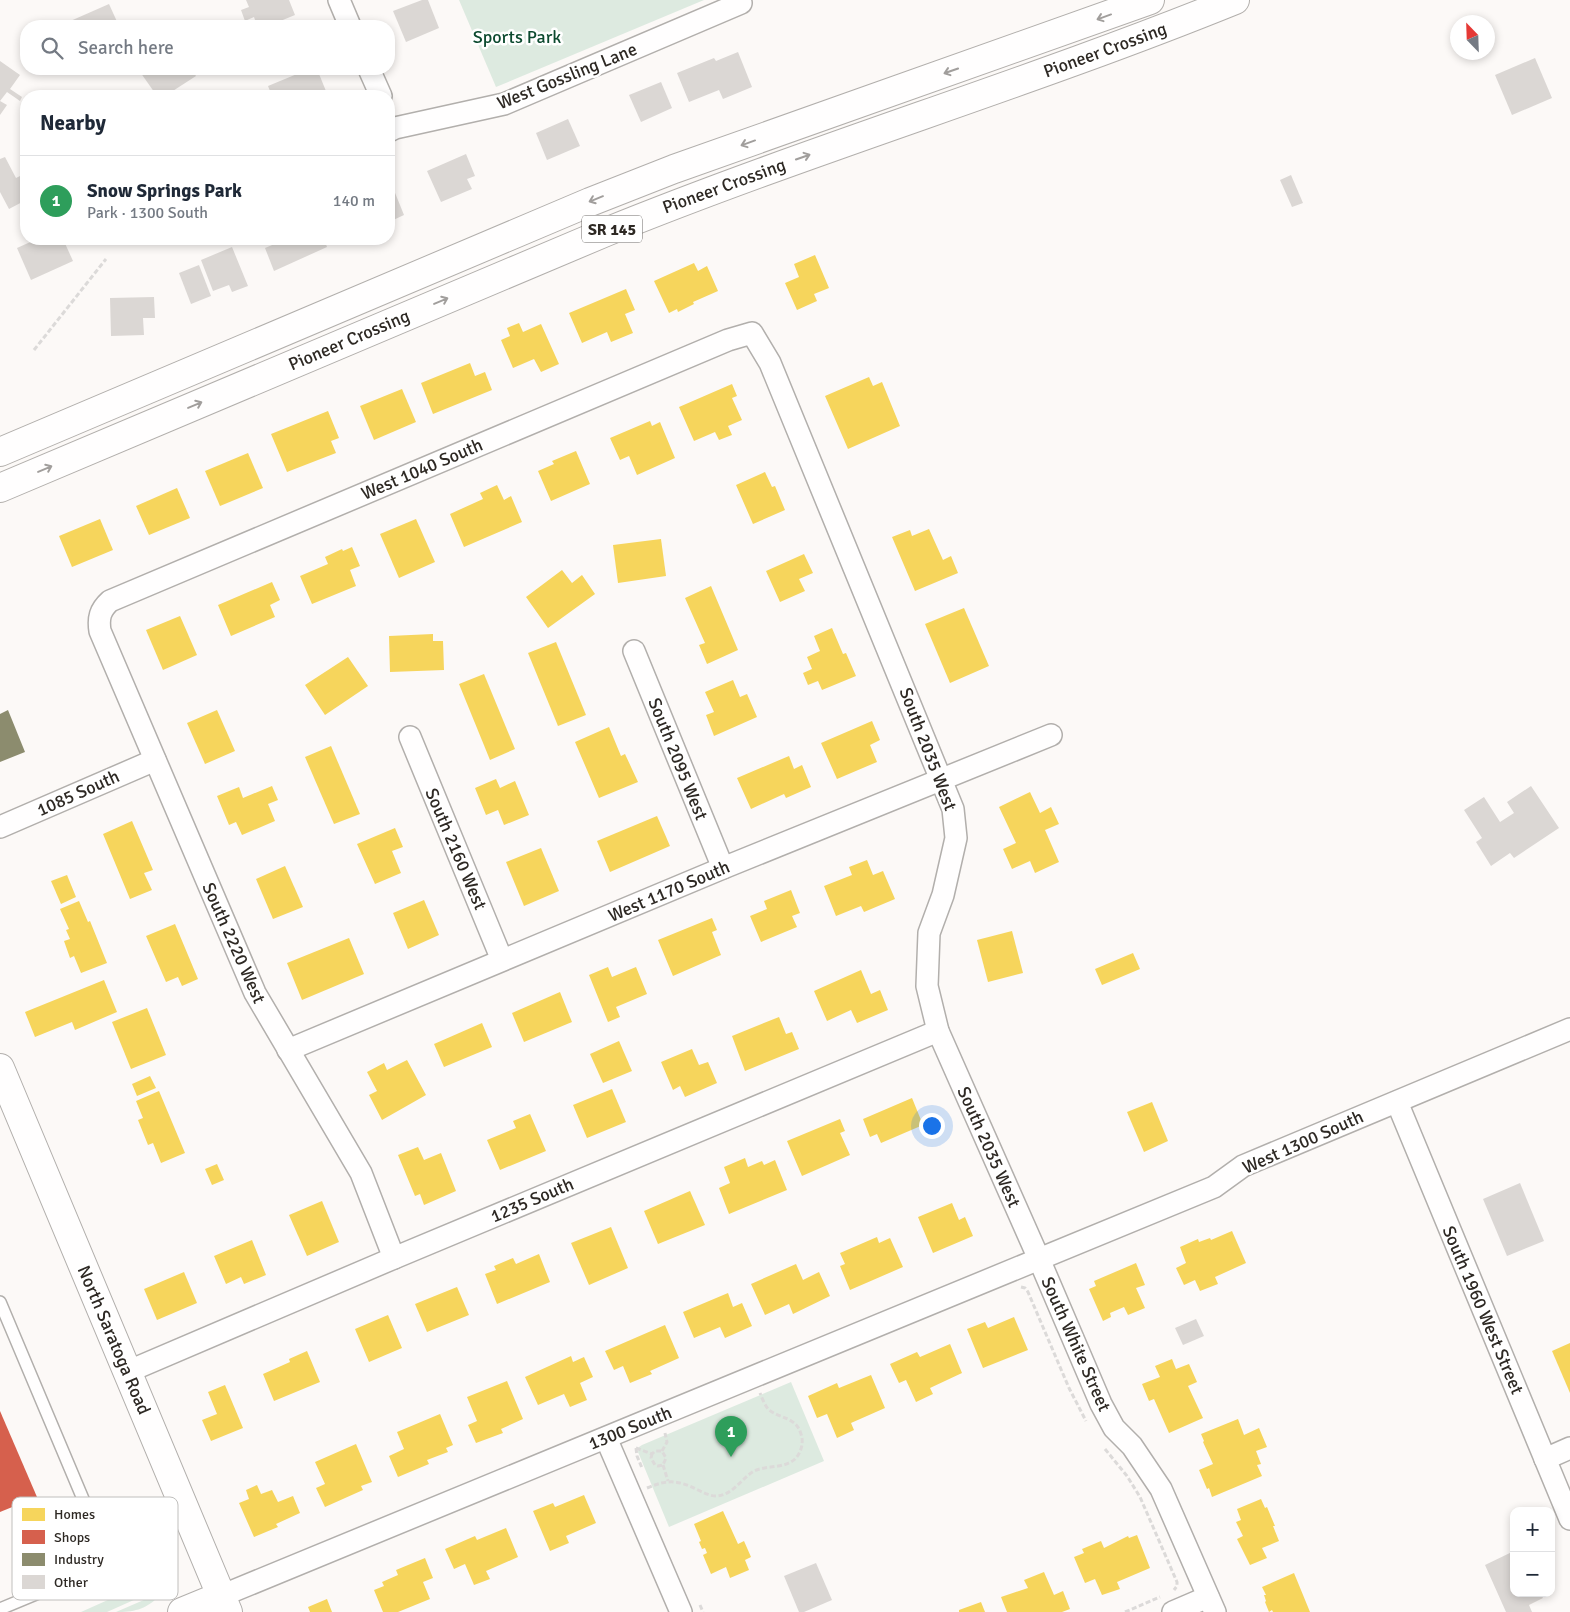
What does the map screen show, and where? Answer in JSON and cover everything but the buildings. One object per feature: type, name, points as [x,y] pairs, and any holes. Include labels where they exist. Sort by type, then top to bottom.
[{"type":"main road","name":"Pioneer Crossing","points":[[0,452],[590,202],[691,163],[1150,0]]},
{"type":"main road","name":"Pioneer Crossing","points":[[0,488],[687,199],[1115,47],[1235,0]]},
{"type":"main road","name":"North Saratoga Road","points":[[0,1068],[224,1604]]},
{"type":"main road","points":[[182,1612],[224,1604]]},
{"type":"street","points":[[339,0],[347,20]]},
{"type":"street","name":"West Gossling Lane","points":[[395,123],[504,104],[741,3]]},
{"type":"street","points":[[372,75],[378,90]]},
{"type":"street","name":"West 1040 South","points":[[99,616],[103,607],[110,601],[728,340],[752,333]]},
{"type":"street","name":"South 2035 West","points":[[752,333],[770,363],[942,778],[953,809],[956,838],[943,895],[928,933],[927,986],[938,1031],[1039,1258]]},
{"type":"street","name":"South 2220 West","points":[[99,616],[100,631],[255,993],[361,1173],[394,1258]]},
{"type":"street","name":"South 2095 West","points":[[634,651],[723,868]]},
{"type":"street","name":"West 1170 South","points":[[288,1050],[723,868],[1051,735]]},
{"type":"street","name":"South 2160 West","points":[[410,737],[502,960]]},
{"type":"street","name":"1085 South","points":[[0,827],[155,760]]},
{"type":"street","name":"West 1300 South","points":[[1039,1258],[1214,1187],[1243,1166],[1570,1029]]},
{"type":"street","name":"1235 South","points":[[127,1372],[394,1258],[938,1031]]},
{"type":"street","name":"South 1960 West Street","points":[[1397,1102],[1570,1519]]},
{"type":"street","name":"1300 South","points":[[224,1604],[606,1438],[1039,1258]]},
{"type":"street","name":"South White Street","points":[[1039,1258],[1101,1404],[1114,1428],[1132,1446],[1161,1489],[1212,1605]]},
{"type":"street","points":[[606,1438],[681,1612]]},
{"type":"street","points":[[1545,1459],[1570,1448]]},
{"type":"street","points":[[1169,1600],[1212,1605]]},
{"type":"lane","points":[[0,1302],[82,1497]]},
{"type":"lane","points":[[0,1609],[22,1600]]},
{"type":"path","points":[[34,350],[106,259]]},
{"type":"path","points":[[1014,1287],[1025,1288],[1028,1292],[1069,1388],[1088,1424]]},
{"type":"path","points":[[630,1495],[668,1481],[679,1482],[705,1494],[719,1496],[756,1471],[788,1463],[796,1458],[803,1442],[800,1429],[791,1420],[770,1410],[760,1393],[751,1396]]},
{"type":"path","points":[[657,1436],[665,1433],[666,1442],[662,1451]]},
{"type":"path","points":[[641,1443],[636,1448],[652,1454]]},
{"type":"path","points":[[1101,1444],[1127,1476],[1146,1509],[1176,1582],[1176,1589],[1169,1600],[1125,1612]]},
{"type":"path","points":[[652,1454],[655,1451],[662,1451]]},
{"type":"path","points":[[662,1451],[666,1458],[663,1464],[668,1481]]},
{"type":"path","points":[[652,1454],[651,1458],[655,1465],[663,1464]]},
{"type":"green space","name":"Sports Park","points":[[459,0],[704,0],[496,87]]},
{"type":"green space","points":[[791,1382],[824,1461],[669,1527],[638,1452],[639,1447]]},
{"type":"green space","points":[[108,1600],[134,1600],[107,1612],[81,1612]]},
{"type":"green space","points":[[144,1600],[154,1600],[133,1611],[116,1612]]},
{"type":"place","name":"Snow Springs Park","points":[[731,1457]]}]
